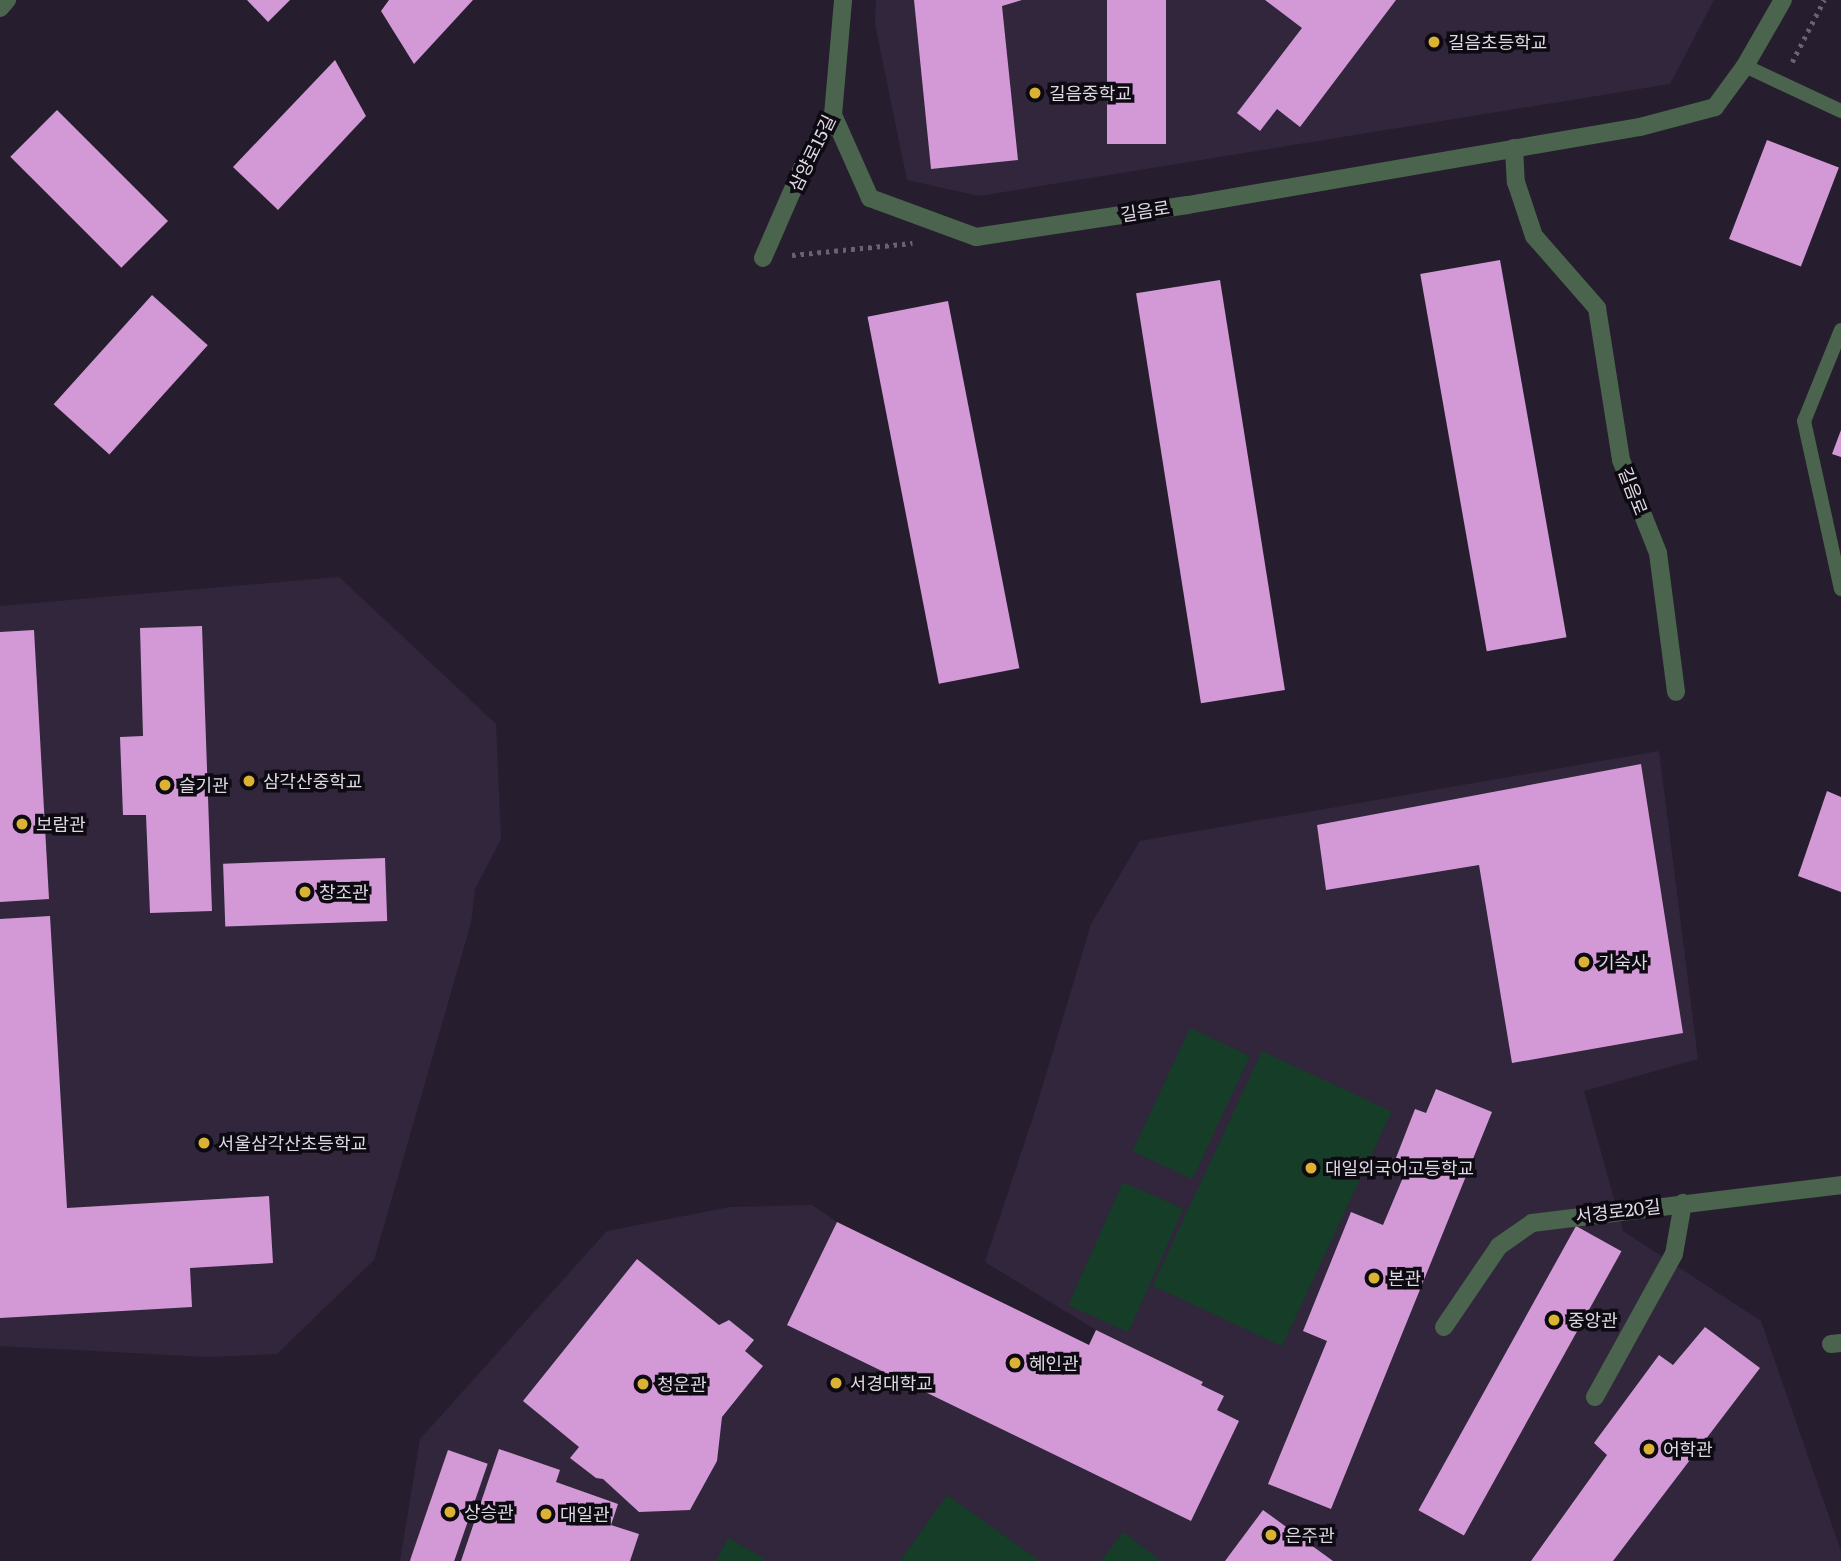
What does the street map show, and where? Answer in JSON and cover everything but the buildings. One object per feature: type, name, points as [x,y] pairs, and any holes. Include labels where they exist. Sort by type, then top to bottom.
[{"type":"street","points":[[0,8],[7,0]]},
{"type":"street","name":"삼양로15길","points":[[763,258],[803,166],[833,115],[843,0]]},
{"type":"street","name":"길음로","points":[[833,115],[870,198],[976,237],[1188,205],[1640,127],[1715,107],[1745,66],[1783,0]]},
{"type":"street","name":"길음로","points":[[1514,148],[1516,182],[1534,236],[1598,308],[1621,460],[1658,554],[1676,692]]},
{"type":"street","name":"서경로20길","points":[[1444,1327],[1499,1246],[1532,1223],[1841,1185]]},
{"type":"street","points":[[1595,1397],[1674,1254],[1683,1203]]},
{"type":"lane","points":[[1745,66],[1841,111]]},
{"type":"lane","points":[[1841,330],[1804,421],[1841,589]]},
{"type":"path","points":[[1782,83],[1824,0]]},
{"type":"path","points":[[763,258],[923,242]]},
{"type":"shaded area","points":[[876,0],[1714,0],[1670,84],[979,196],[907,180],[875,24]]},
{"type":"shaded area","points":[[339,577],[496,724],[501,839],[475,889],[471,923],[374,1260],[277,1354],[209,1357],[0,1346],[0,606]]},
{"type":"shaded area","name":"대일외국어고등학교","points":[[1659,751],[1698,1059],[1584,1091],[1623,1231],[1761,1321],[1841,1551],[1841,1561],[400,1561],[420,1439],[607,1231],[730,1207],[812,1205],[837,1222],[1089,1345],[1096,1330],[985,1262],[1037,1105],[1091,924],[1140,841]]},
{"type":"green space","points":[[1190,1028],[1250,1056],[1192,1179],[1133,1151]]},
{"type":"green space","points":[[1262,1051],[1392,1111],[1282,1346],[1153,1286]]},
{"type":"green space","points":[[1123,1182],[1183,1209],[1128,1332],[1068,1305]]},
{"type":"green space","points":[[947,1495],[1040,1561],[900,1561]]},
{"type":"green space","points":[[1123,1532],[1161,1561],[1101,1561]]},
{"type":"green space","points":[[728,1538],[764,1558],[762,1561],[716,1561]]},
{"type":"place","name":"길음초등학교","points":[[1434,42]]},
{"type":"place","name":"길음중학교","points":[[1035,93]]},
{"type":"place","name":"삼각산중학교","points":[[249,781]]},
{"type":"place","name":"슬기관","points":[[165,785]]},
{"type":"place","name":"보람관","points":[[22,824]]},
{"type":"place","name":"창조관","points":[[305,892]]},
{"type":"place","name":"기숙사","points":[[1584,962]]},
{"type":"place","name":"서울삼각산초등학교","points":[[204,1143]]},
{"type":"place","name":"대일외국어고등학교","points":[[1311,1168]]},
{"type":"place","name":"본관","points":[[1374,1278]]},
{"type":"place","name":"중앙관","points":[[1554,1320]]},
{"type":"place","name":"혜인관","points":[[1015,1363]]},
{"type":"place","name":"서경대학교","points":[[836,1383]]},
{"type":"place","name":"청운관","points":[[643,1384]]},
{"type":"place","name":"어학관","points":[[1649,1449]]},
{"type":"place","name":"상승관","points":[[450,1512]]},
{"type":"place","name":"대일관","points":[[546,1514]]},
{"type":"place","name":"은주관","points":[[1271,1535]]}]
